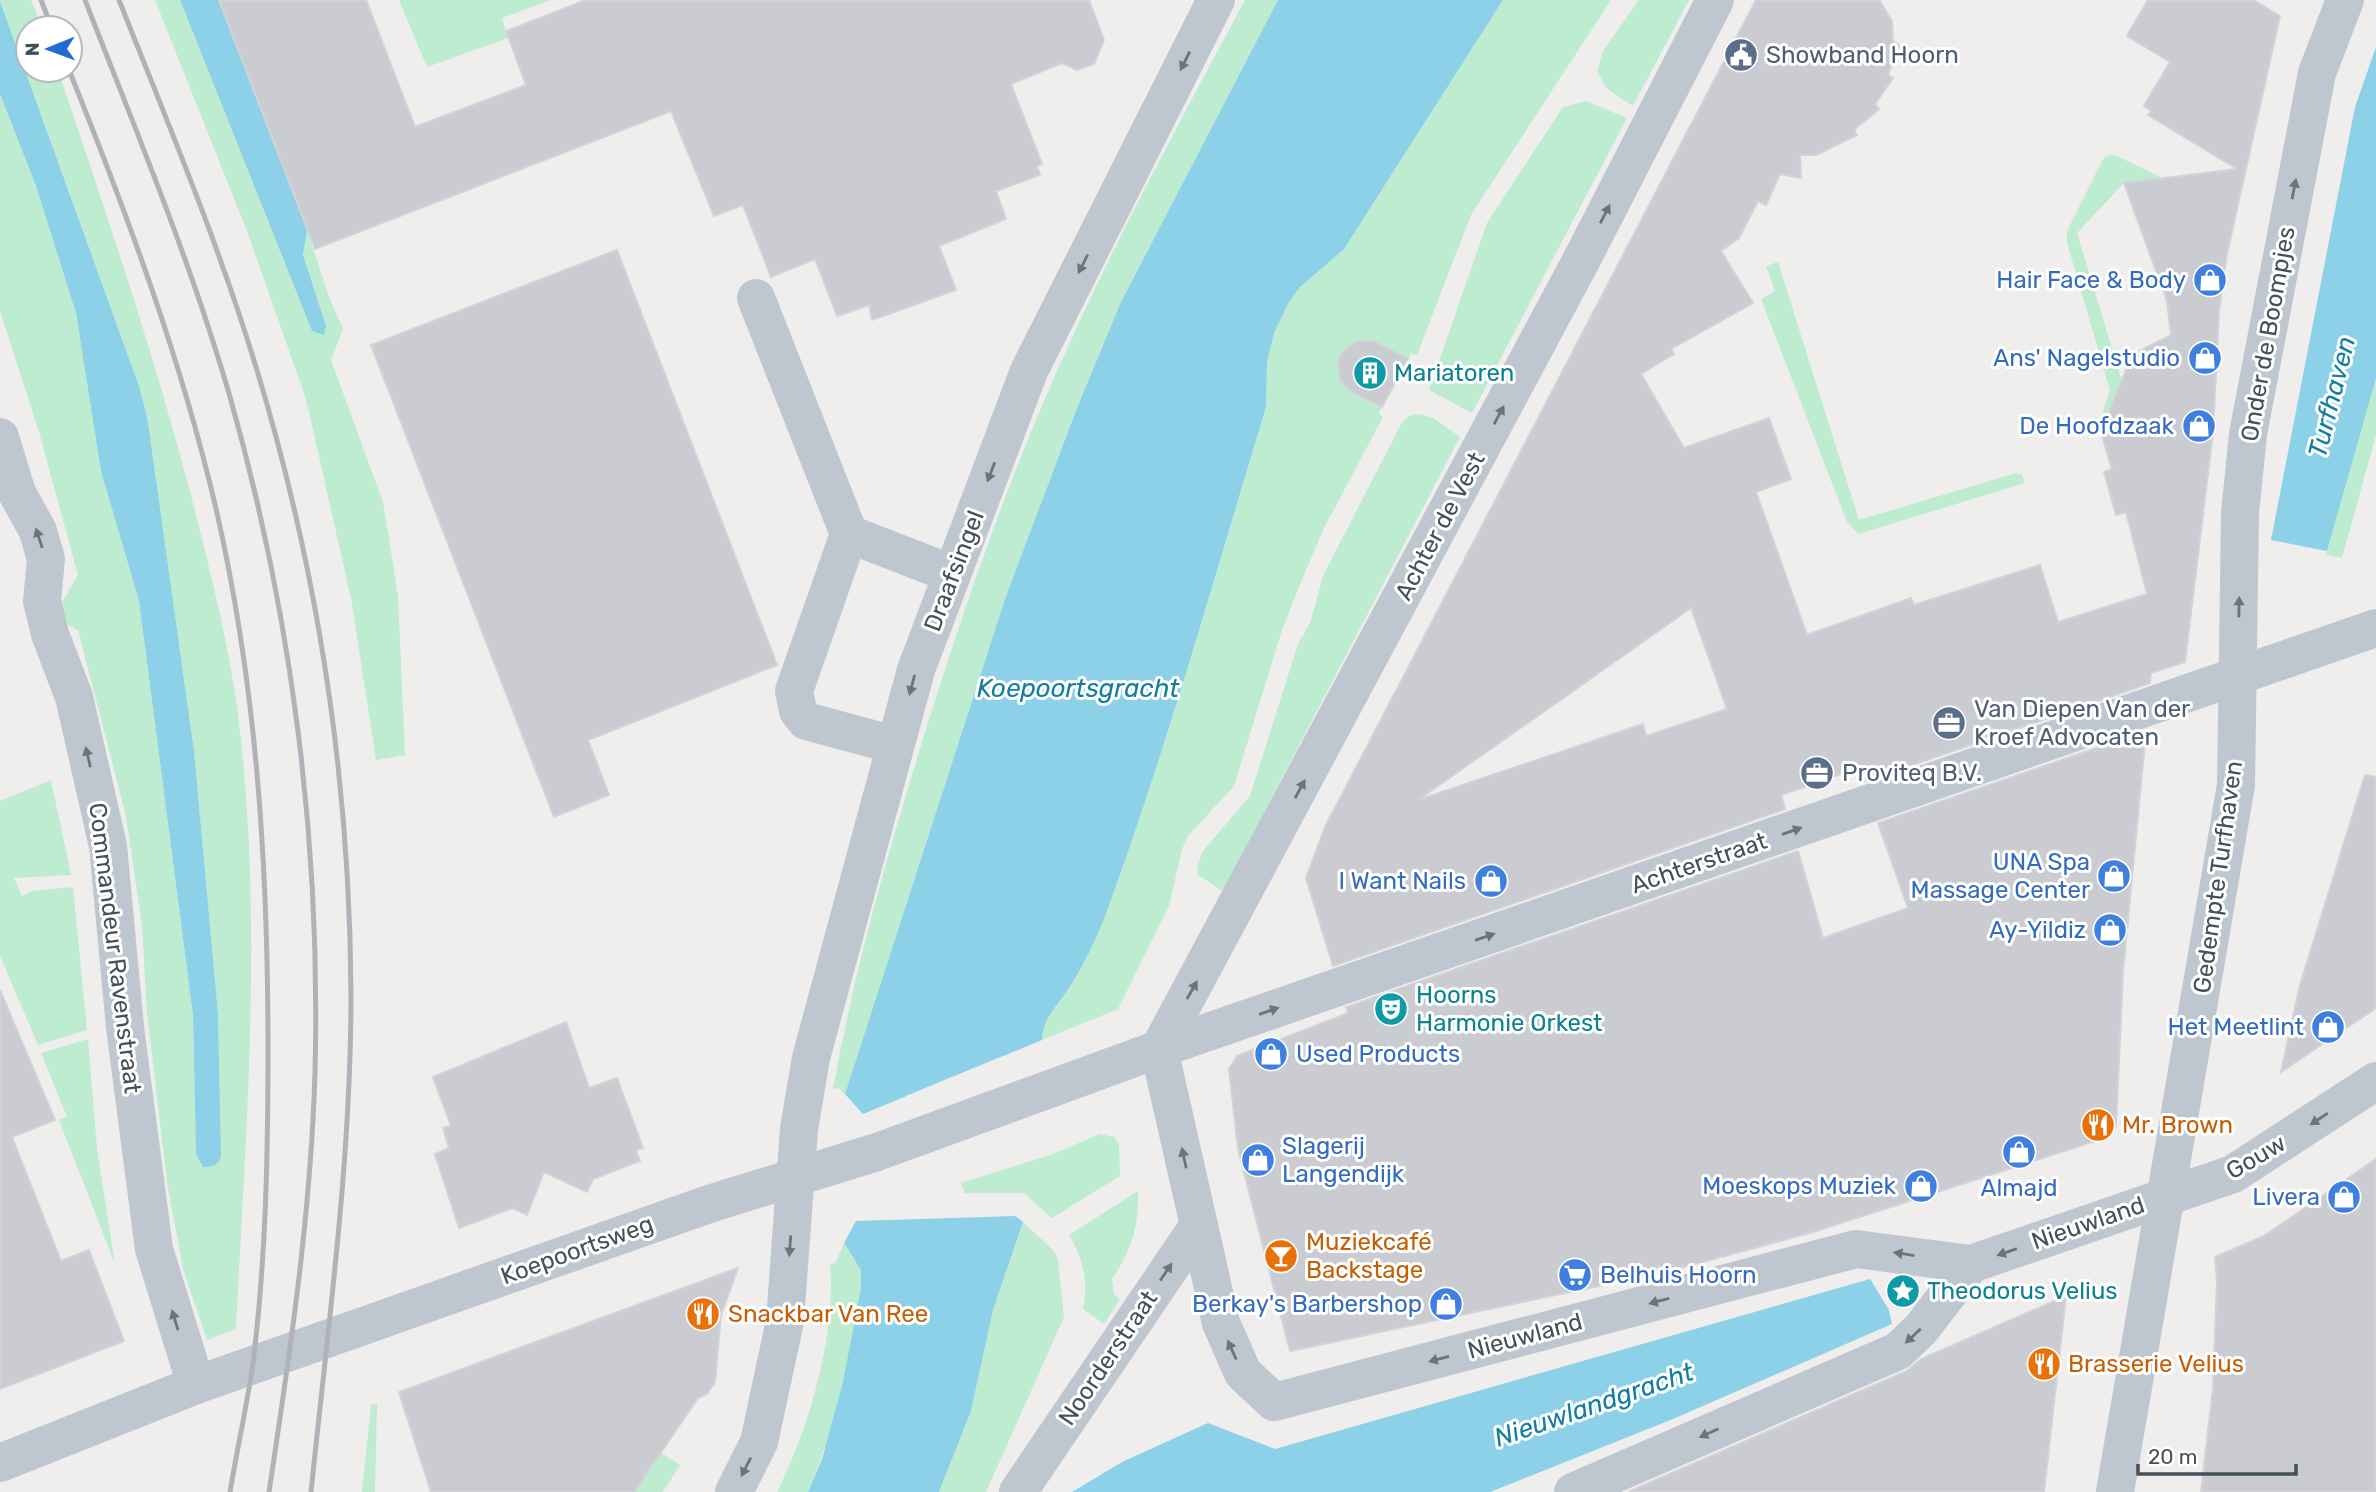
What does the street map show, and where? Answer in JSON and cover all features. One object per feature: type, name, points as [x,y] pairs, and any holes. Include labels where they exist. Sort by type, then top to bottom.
[{"type":"street","name":"Draafsingel","points":[[734,1492],[759,1442],[785,1321],[801,1117],[811,1059],[916,670],[1029,371],[1216,0]]},
{"type":"street","name":"Achter de Vest","points":[[1158,1049],[1583,257],[1715,0]]},
{"type":"street","name":"Onder de Boompjes","points":[[2238,676],[2240,513],[2248,434],[2317,73],[2345,0]]},
{"type":"street","points":[[757,298],[849,534],[794,691],[798,711],[806,721],[895,745]]},
{"type":"street","name":"Commandeur Ravenstraat","points":[[0,438],[17,493],[41,540],[46,559],[42,601],[50,634],[74,697],[108,846],[125,1027],[154,1249],[195,1385]]},
{"type":"street","points":[[849,534],[952,574]]},
{"type":"street","name":"Achterstraat","points":[[1158,1049],[2376,628]]},
{"type":"street","name":"Gedempte Turfhaven","points":[[2115,1492],[2164,1196],[2212,942],[2236,785],[2238,676]]},
{"type":"street","points":[[1158,1049],[1199,1225]]},
{"type":"street","name":"Koepoortsweg","points":[[0,1463],[195,1385],[709,1204],[796,1178],[996,1110],[1158,1049]]},
{"type":"street","name":"Gouw","points":[[2164,1196],[2233,1174],[2376,1082]]},
{"type":"street","name":"Nieuwland","points":[[1199,1225],[1221,1323],[1242,1373],[1274,1402],[1856,1249],[1971,1264],[2164,1196]]},
{"type":"street","name":"Noorderstraat","points":[[1018,1492],[1199,1225]]},
{"type":"street","points":[[1596,1487],[1898,1350],[1921,1329],[1971,1264]]},
{"type":"green space","points":[[0,0],[31,0],[36,14],[14,14],[14,39]]},
{"type":"green space","points":[[155,0],[180,0],[312,331],[326,324],[303,255],[307,230],[329,297],[343,329],[331,360],[383,502],[398,596],[405,755],[376,760],[351,598],[306,399],[247,231]]},
{"type":"green space","points":[[399,0],[551,0],[502,18],[508,38],[427,67]]},
{"type":"green space","points":[[1245,0],[1278,0],[1121,302],[1077,408],[1005,599],[845,1094],[838,1088],[833,1089],[872,914],[922,742],[996,523],[1069,344],[1142,195]]},
{"type":"green space","points":[[1503,0],[1611,0],[1471,215],[1417,355],[1411,354],[1382,407],[1379,414],[1383,417],[1324,528],[1301,582],[1282,630],[1234,786],[1188,836],[1182,849],[1169,906],[1118,1009],[1042,1040],[1048,1017],[1076,977],[1101,928],[1127,856],[1189,664],[1266,407],[1267,362],[1274,333],[1289,302],[1300,287],[1344,249]]},
{"type":"green space","points":[[1639,0],[1689,0],[1633,106],[1607,89],[1597,71],[1603,51]]},
{"type":"green space","points":[[30,84],[63,84],[115,240],[184,469],[211,575],[236,698],[250,874],[248,1101],[236,1329],[207,1340],[183,1269],[167,1182],[147,1013],[142,926],[126,816],[78,630],[64,623],[60,606],[78,575],[39,432],[0,311],[0,94],[36,186],[76,313],[101,471],[139,601],[193,1015],[196,1154],[214,1165],[221,1155],[218,1014],[194,751],[148,422],[140,389]]},
{"type":"green space","points":[[1586,101],[1627,118],[1472,413],[1429,390],[1487,223],[1563,107]]},
{"type":"green space","points":[[2115,155],[2162,178],[2124,183],[2077,233],[2124,388],[2118,390],[2106,419],[2108,426],[2097,430],[2110,390],[2067,243],[2067,231],[2103,159]]},
{"type":"green space","points":[[1778,262],[1859,520],[2016,473],[2022,475],[2025,483],[1858,534],[1847,522],[1761,299],[1775,291],[1766,266]]},
{"type":"green space","points":[[2376,373],[2376,435],[2342,558],[2326,555]]},
{"type":"green space","points":[[1419,414],[1433,418],[1460,437],[1221,890],[1198,875],[1197,867],[1203,851],[1250,796],[1298,644],[1310,623],[1323,576],[1401,424],[1408,416]]},
{"type":"green space","points":[[51,780],[71,875],[14,878],[22,896],[32,891],[73,887],[87,1030],[38,1045],[0,956],[0,801]]},
{"type":"green space","points":[[88,1039],[97,1149],[115,1264],[59,1120],[67,1117],[41,1053]]},
{"type":"green space","points":[[1100,1134],[1114,1137],[1119,1144],[1120,1176],[1052,1218],[1024,1193],[965,1193],[961,1183],[1053,1154]]},
{"type":"green space","points":[[1138,1191],[1133,1237],[1125,1258],[1112,1279],[1114,1295],[1120,1299],[1104,1324],[1083,1309],[1084,1270],[1069,1235]]},
{"type":"green space","points":[[1023,1222],[1054,1251],[1058,1260],[1064,1317],[986,1492],[939,1492],[971,1411],[993,1310]]},
{"type":"green space","points":[[844,1243],[861,1270],[862,1279],[855,1333],[843,1388],[808,1492],[777,1492],[800,1440],[818,1382],[829,1322],[830,1265],[836,1262]]},
{"type":"green space","points":[[377,1403],[375,1492],[362,1492],[371,1405]]},
{"type":"green space","points":[[661,1453],[680,1465],[665,1489],[662,1492],[634,1492]]},
{"type":"water","points":[[180,0],[219,0],[307,230],[303,255],[326,325],[324,335],[312,331]]},
{"type":"water","name":"Koepoortsgracht","points":[[1278,0],[1503,0],[1344,249],[1300,287],[1289,302],[1274,333],[1267,362],[1266,407],[1189,664],[1127,856],[1101,928],[1076,977],[1048,1017],[1042,1040],[863,1114],[845,1094],[1005,599],[1077,408],[1121,302]]},
{"type":"water","points":[[0,1],[14,40],[14,84],[30,84],[140,389],[148,422],[194,751],[218,1014],[221,1155],[215,1165],[209,1167],[203,1167],[196,1154],[193,1015],[139,601],[101,471],[76,313],[36,186],[0,94]]},
{"type":"water","name":"Turfhaven","points":[[2376,47],[2376,378],[2327,551],[2271,540],[2355,107]]},
{"type":"water","points":[[1015,1216],[1023,1222],[993,1310],[971,1411],[939,1492],[808,1492],[822,1459],[843,1382],[861,1288],[861,1270],[844,1243],[856,1221]]},
{"type":"water","name":"Nieuwlandgracht","points":[[1870,1279],[1889,1310],[1892,1324],[1673,1419],[1490,1492],[1072,1492],[1122,1462],[1208,1423],[1275,1449]]},
{"type":"pier","points":[[1003,1056],[1002,1060],[905,1101],[906,1096]]},
{"type":"building","points":[[219,0],[366,0],[415,127],[526,85],[506,31],[586,0],[1089,0],[1104,40],[1094,64],[1077,70],[1062,63],[1011,84],[1042,164],[1037,166],[1040,175],[996,191],[1006,219],[939,246],[956,290],[872,320],[869,305],[837,316],[815,259],[771,277],[743,205],[714,216],[671,111],[315,249]]},
{"type":"building","points":[[1756,0],[1879,0],[1892,21],[1893,42],[1899,45],[1888,75],[1893,78],[1875,104],[1879,109],[1854,130],[1857,135],[1816,155],[1800,155],[1801,178],[1780,174],[1766,205],[1758,201],[1739,238],[1721,251],[1753,303],[1671,349],[1674,354],[1641,374],[1684,448],[1769,418],[1791,479],[1756,492],[1807,635],[1911,598],[1914,605],[2040,565],[2058,622],[2147,594],[2126,512],[2116,515],[2104,472],[2112,469],[2101,432],[2132,355],[2171,335],[2167,301],[2124,183],[2237,169],[2148,115],[2151,111],[2144,106],[2170,62],[2127,36],[2148,0],[2253,0],[2280,16],[2227,254],[2219,310],[2213,432],[2185,662],[2151,673],[2150,683],[1863,782],[1858,768],[1781,795],[1785,809],[1333,966],[1306,878],[1325,827]],"holes":[[[1691,608],[1727,709],[1646,736],[1643,724],[1418,800]]]},
{"type":"building","points":[[617,250],[777,665],[588,740],[609,795],[554,817],[371,345]]},
{"type":"building","name":"Mariatoren","points":[[1373,341],[1408,359],[1382,407],[1350,391],[1340,380],[1338,362],[1342,353],[1352,344]]},
{"type":"building","points":[[2146,731],[2123,972],[2116,1126],[2108,1137],[1813,1232],[1670,1271],[1290,1351],[1238,1149],[1229,1069],[1237,1056],[1348,1013],[1346,1007],[1798,851],[1823,938],[1908,908],[1878,823]]},
{"type":"building","points":[[2365,775],[2376,777],[2376,1008],[2281,1072],[2300,985]]},
{"type":"building","points":[[0,990],[55,1120],[12,1137],[61,1261],[89,1250],[124,1341],[0,1389]]},
{"type":"building","points":[[566,1022],[589,1088],[617,1078],[643,1148],[636,1150],[640,1161],[593,1179],[587,1192],[544,1172],[527,1215],[513,1208],[459,1228],[435,1154],[449,1148],[443,1128],[451,1126],[433,1077]]},
{"type":"building","points":[[2376,1159],[2376,1492],[2201,1492],[2213,1388],[2217,1281],[2215,1257],[2264,1236]]},
{"type":"building","points":[[738,1268],[721,1315],[715,1382],[707,1394],[698,1398],[634,1492],[431,1492],[399,1392]]},
{"type":"building","points":[[2066,1296],[2044,1492],[1628,1492],[1907,1371],[1921,1359]]},
{"type":"railway","points":[[41,0],[46,14]]},
{"type":"railway","points":[[85,0],[198,296],[230,397],[252,479],[270,563],[298,731],[313,901],[316,987],[313,1125],[292,1335],[269,1492]]},
{"type":"railway","points":[[119,0],[209,228],[256,367],[297,521],[313,599],[337,756],[349,915],[350,1057],[343,1181],[311,1492]]},
{"type":"railway","points":[[75,84],[152,288],[203,456],[231,579],[251,712],[266,914],[267,1167],[261,1285],[253,1363],[230,1492]]},
{"type":"place","name":"Showband Hoorn","points":[[1741,55]]},
{"type":"place","name":"Hair Face & Body","points":[[2210,280]]},
{"type":"place","name":"Ans' Nagelstudio","points":[[2205,358]]},
{"type":"place","name":"Mariatoren","points":[[1370,373]]},
{"type":"place","name":"De Hoofdzaak","points":[[2199,426]]},
{"type":"place","name":"Van Diepen Van der Kroef Advocaten","points":[[1949,723]]},
{"type":"place","name":"Proviteq B.V.","points":[[1817,773]]},
{"type":"place","name":"UNA Spa Massage Center","points":[[2114,876]]},
{"type":"place","name":"I Want Nails","points":[[1491,881]]},
{"type":"place","name":"Ay-Yildiz","points":[[2110,930]]},
{"type":"place","name":"Hoorns Harmonie Orkest","points":[[1391,1009]]},
{"type":"place","name":"Het Meetlint","points":[[2328,1027]]},
{"type":"place","name":"Used Products","points":[[1271,1054]]},
{"type":"place","name":"Mr. Brown","points":[[2098,1125]]},
{"type":"place","name":"Almajd","points":[[2019,1152]]},
{"type":"place","name":"Slagerij Langendijk","points":[[1258,1160]]},
{"type":"place","name":"Moeskops Muziek","points":[[1921,1186]]},
{"type":"place","name":"Livera","points":[[2344,1197]]},
{"type":"place","name":"Muziekcafé Backstage","points":[[1281,1256]]},
{"type":"place","name":"Belhuis Hoorn","points":[[1575,1275]]},
{"type":"place","name":"Theodorus Velius","points":[[1903,1291]]},
{"type":"place","name":"Berkay's Barbershop","points":[[1446,1304]]},
{"type":"place","name":"Snackbar Van Ree","points":[[703,1314]]},
{"type":"place","name":"Brasserie Velius","points":[[2044,1364]]}]
